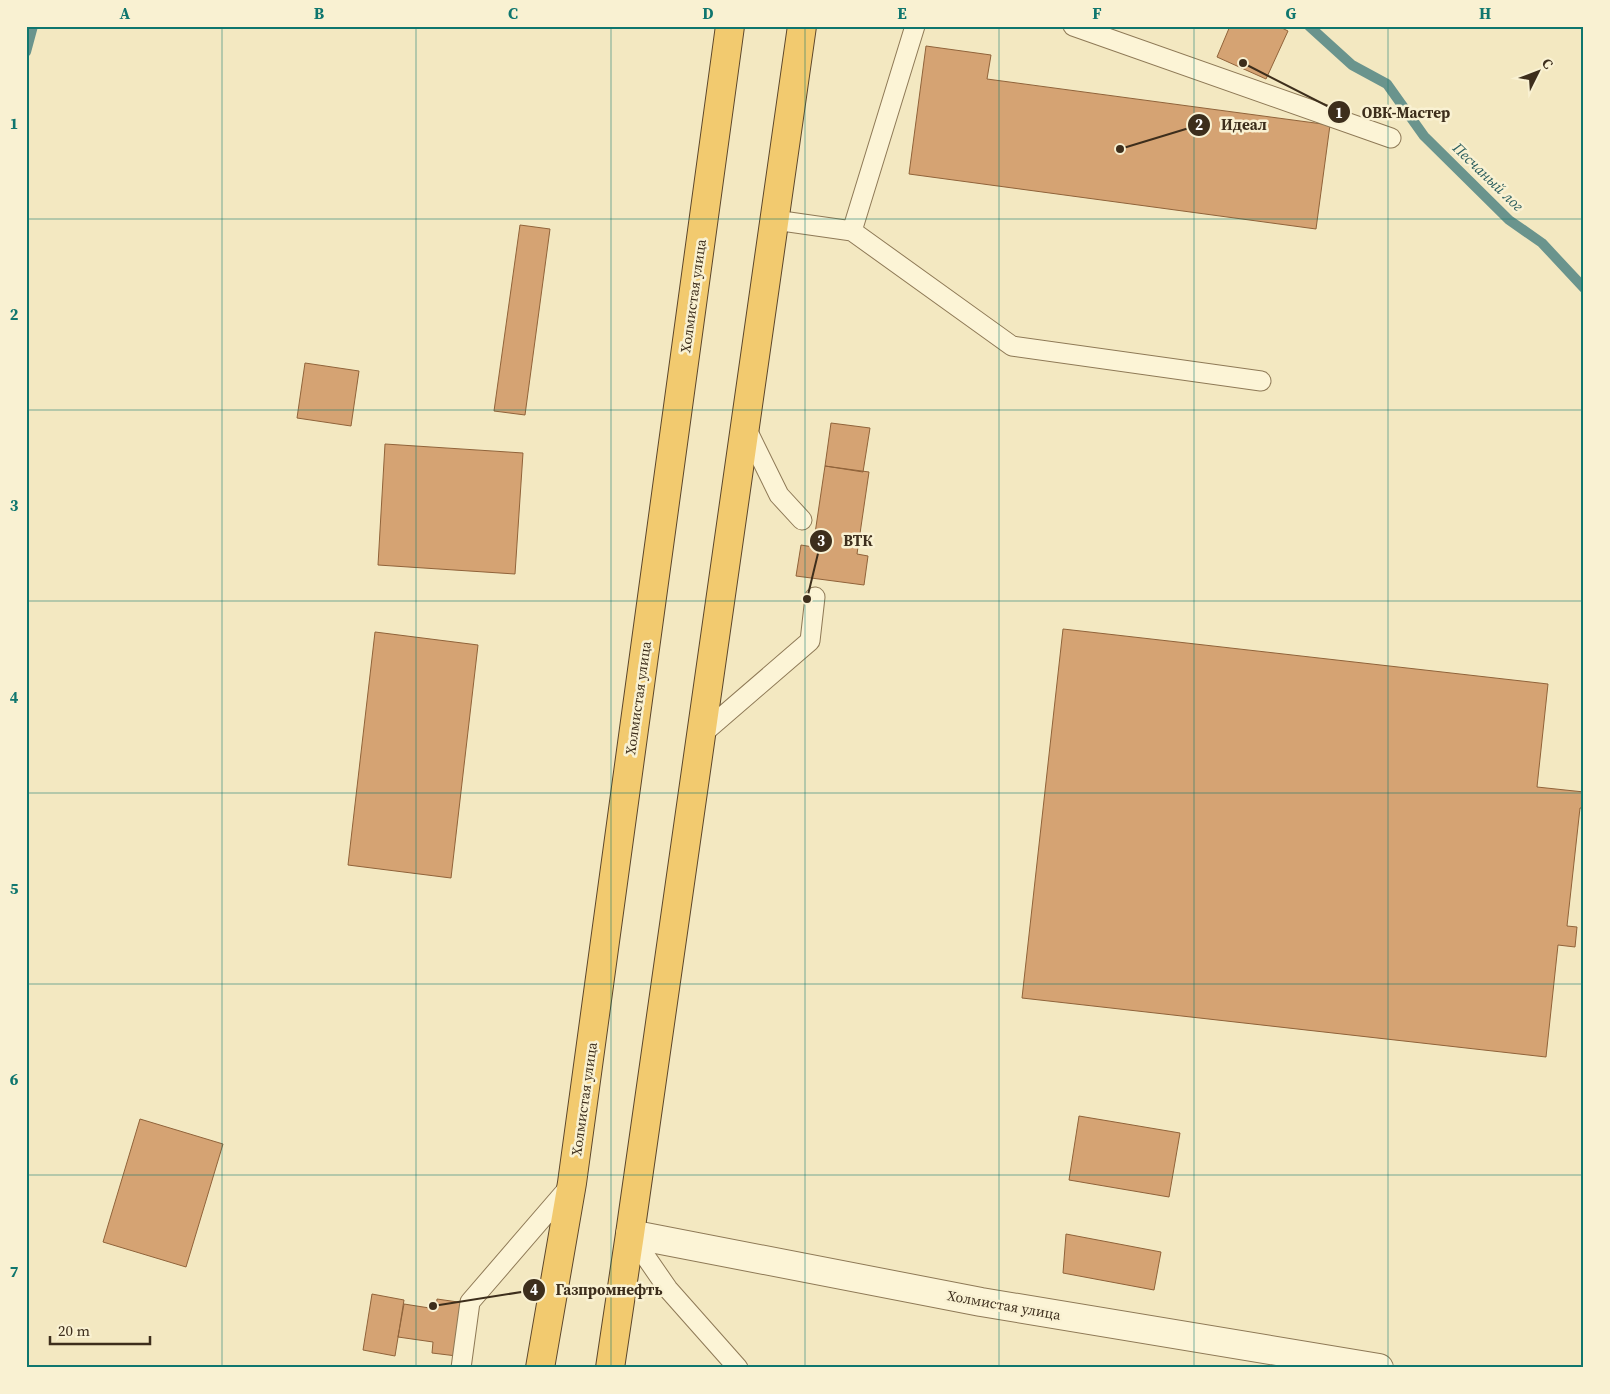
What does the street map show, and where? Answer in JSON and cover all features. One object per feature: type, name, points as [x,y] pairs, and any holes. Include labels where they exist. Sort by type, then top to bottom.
[{"type":"highway","name":"Холмистая улица","points":[[540,1368],[572,1183],[730,26]]},
{"type":"highway","points":[[610,1368],[802,26]]},
{"type":"street","name":"Холмистая улица","points":[[630,1234],[981,1302],[1379,1368]]},
{"type":"lane","points":[[852,231],[915,26]]},
{"type":"lane","points":[[1073,26],[1391,138]]},
{"type":"lane","points":[[775,220],[852,231],[1012,346],[1261,381]]},
{"type":"lane","points":[[745,426],[778,495],[802,520]]},
{"type":"lane","points":[[701,735],[810,641],[814,598]]},
{"type":"lane","points":[[461,1368],[470,1302],[572,1183]]},
{"type":"lane","points":[[630,1234],[668,1289],[738,1368]]},
{"type":"building","points":[[1230,26],[1278,26],[1288,31],[1266,79],[1217,57]]},
{"type":"building","points":[[926,46],[991,55],[987,79],[1330,125],[1316,229],[909,174]]},
{"type":"building","points":[[520,225],[550,229],[525,415],[494,411]]},
{"type":"building","points":[[305,363],[359,371],[351,426],[297,418]]},
{"type":"building","points":[[831,423],[870,428],[863,472],[825,466]]},
{"type":"building","points":[[385,444],[523,453],[515,574],[378,565]]},
{"type":"building","points":[[825,466],[869,472],[857,554],[868,556],[864,585],[796,576],[801,545],[813,547]]},
{"type":"building","points":[[1063,629],[1548,684],[1537,787],[1584,792],[1584,808],[1580,808],[1567,926],[1577,927],[1575,947],[1558,945],[1546,1057],[1022,998]]},
{"type":"building","points":[[375,632],[478,645],[451,878],[348,865]]},
{"type":"building","points":[[1079,1116],[1180,1133],[1169,1197],[1069,1180]]},
{"type":"building","points":[[140,1119],[223,1144],[186,1267],[103,1242]]},
{"type":"building","points":[[1066,1234],[1161,1252],[1154,1290],[1063,1273]]},
{"type":"building","points":[[372,1294],[404,1300],[395,1356],[363,1350]]},
{"type":"building","points":[[437,1299],[472,1304],[465,1357],[432,1353],[433,1342],[398,1337],[404,1304],[436,1309]]},
{"type":"waterway","points":[[26,52],[33,26]]},
{"type":"waterway","name":"Песчаный лог","points":[[1309,26],[1352,65],[1387,84],[1424,136],[1509,220],[1542,243],[1584,288]]},
{"type":"place","name":"ОВК-Мастер","points":[[1243,63]]},
{"type":"place","name":"Идеал","points":[[1120,149]]},
{"type":"place","name":"ВТК","points":[[807,599]]},
{"type":"place","name":"Газпромнефть","points":[[433,1306]]}]
